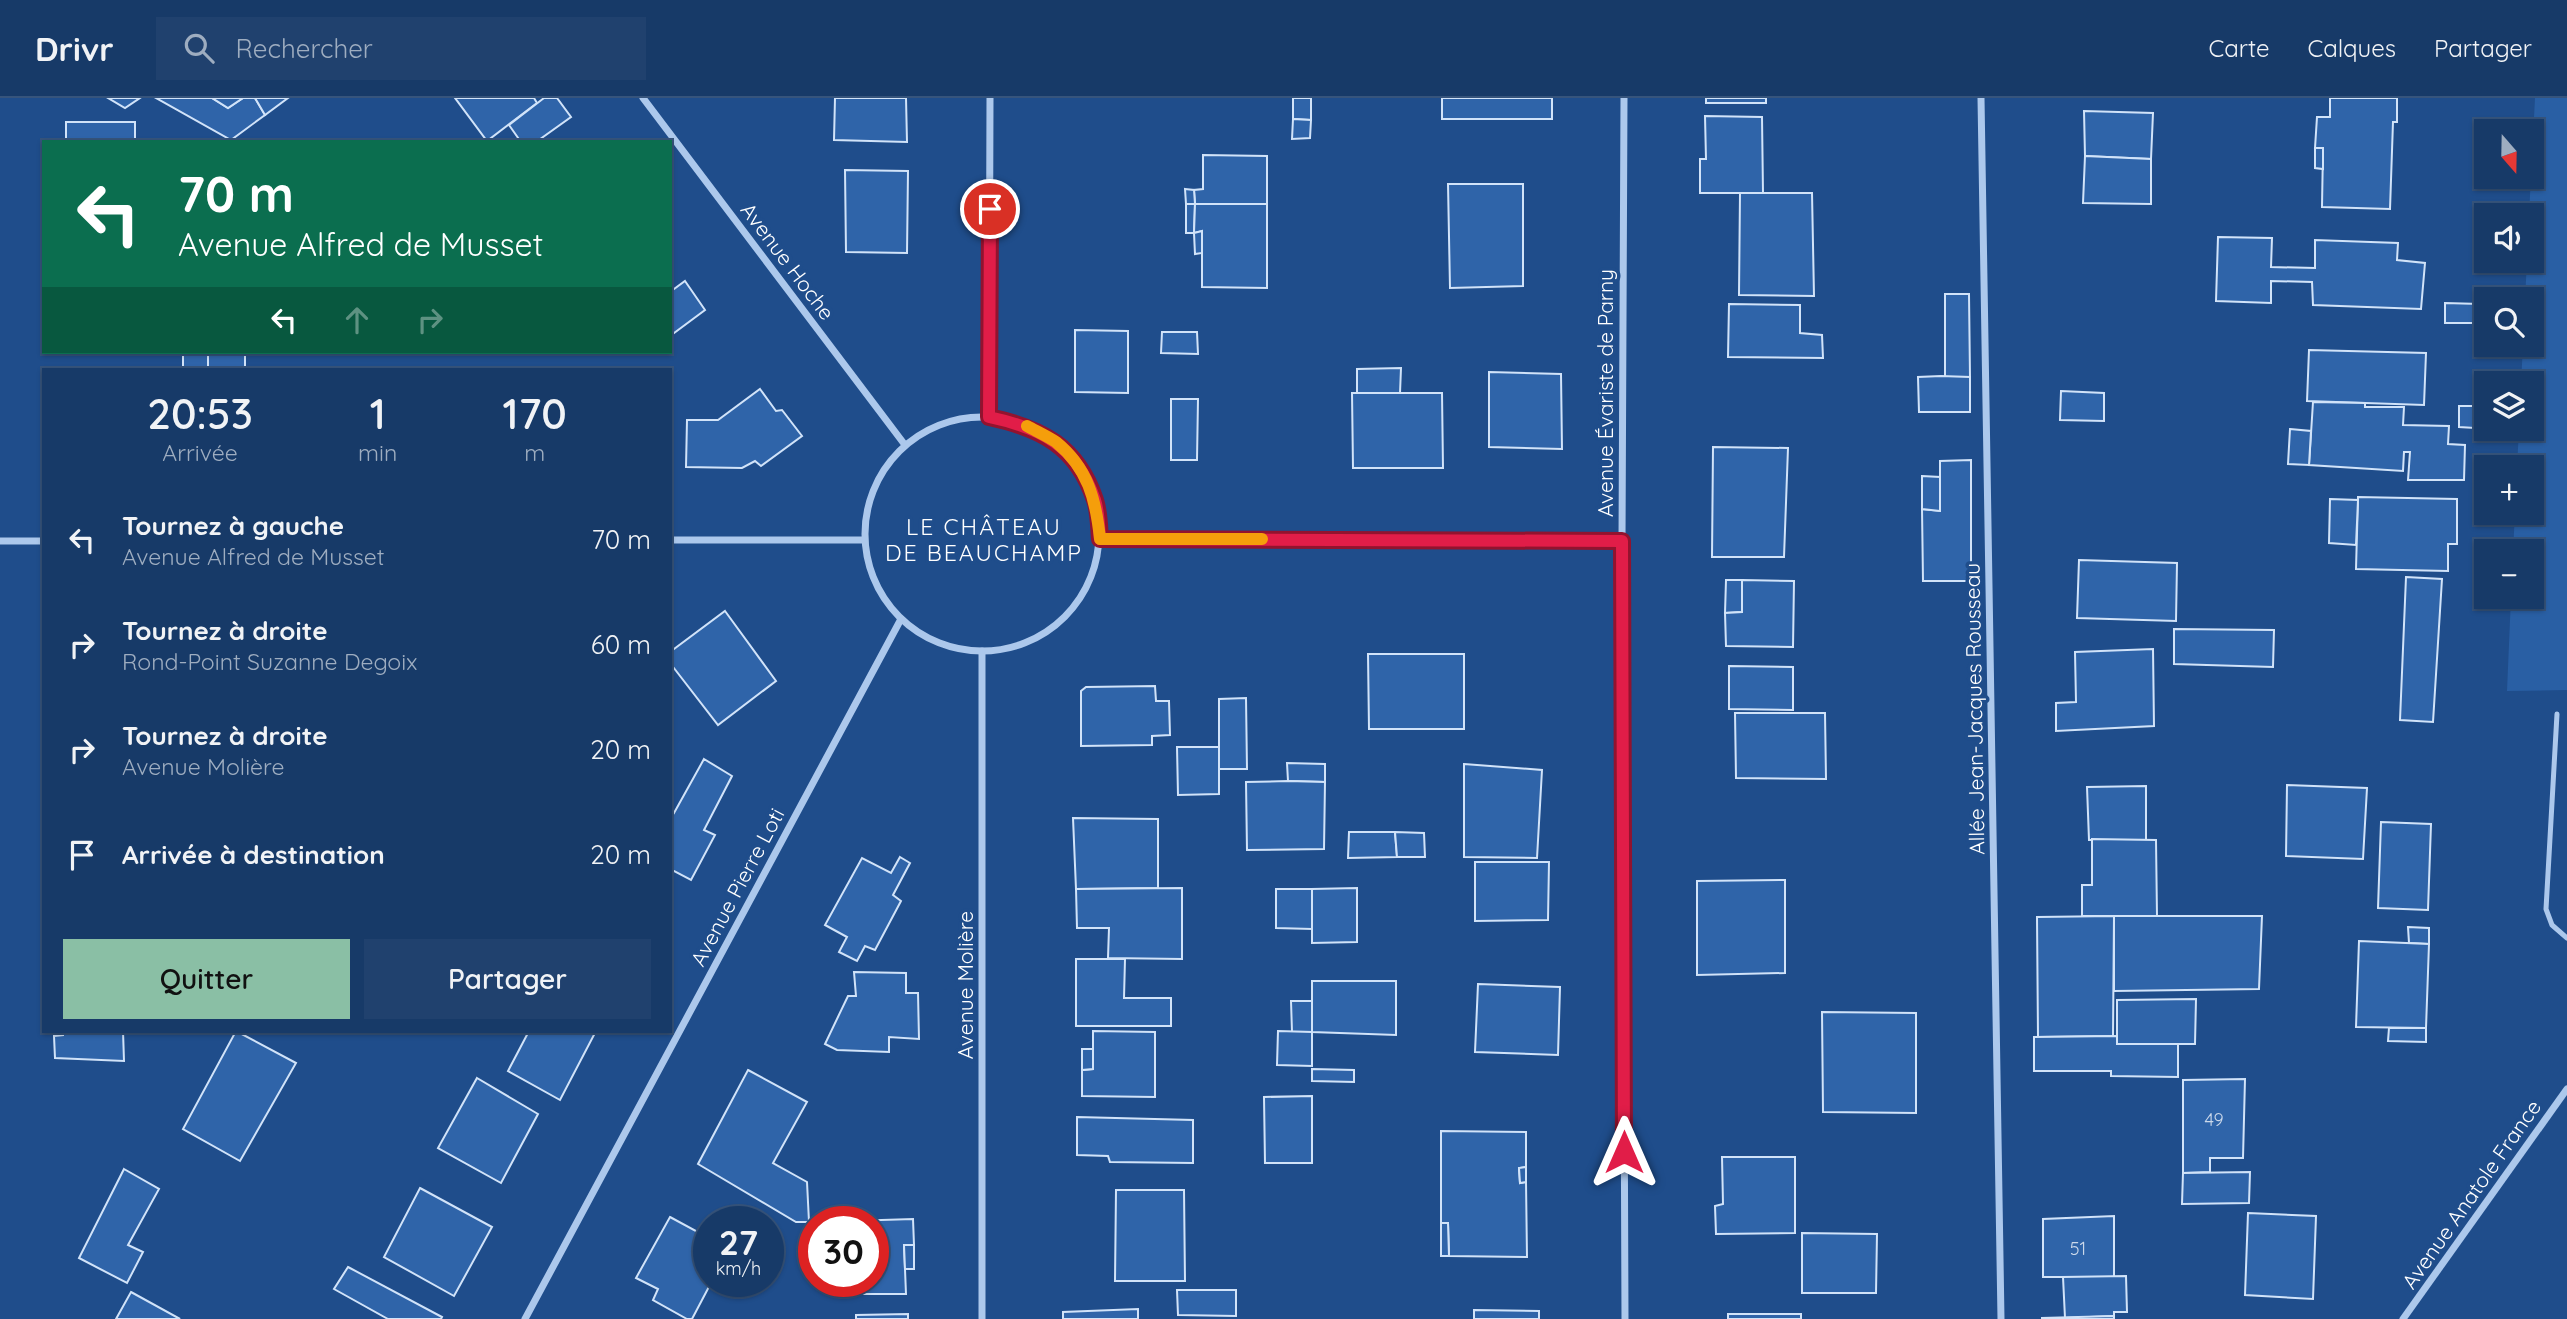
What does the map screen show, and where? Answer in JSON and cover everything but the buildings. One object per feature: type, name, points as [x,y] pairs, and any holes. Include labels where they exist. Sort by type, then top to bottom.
[{"type":"street","name":"Avenue Hoche","points":[[643,98],[905,445]]},
{"type":"street","points":[[989,417],[990,98]]},
{"type":"street","name":"Avenue Évariste de Parny","points":[[1624,98],[1622,541],[1625,1319]]},
{"type":"street","name":"Allée Jean-Jacques Rousseau","points":[[1981,98],[2001,1319]]},
{"type":"street","points":[[989,417],[1024,425],[1056,442],[1081,469],[1096,502],[1100,539],[1093,573],[1076,606],[1050,630],[1018,646],[982,652],[953,648],[925,637],[901,619],[882,596],[870,569],[864,540],[868,505],[882,472],[905,445],[930,429],[959,419],[989,417]]},
{"type":"street","points":[[1100,539],[1622,541]]},
{"type":"street","points":[[672,540],[864,540]]},
{"type":"street","points":[[0,541],[42,541]]},
{"type":"street","name":"Avenue Pierre Loti","points":[[525,1319],[901,619]]},
{"type":"street","name":"Avenue Molière","points":[[982,652],[982,1319]]},
{"type":"street","name":"Avenue Anatole France","points":[[2403,1319],[2567,1089]]},
{"type":"lane","points":[[2557,714],[2546,909],[2552,925],[2567,938]]},
{"type":"shaded area","points":[[2535,98],[2567,98],[2567,690],[2507,691],[2510,609],[2544,609],[2544,539],[2514,539],[2514,525],[2544,525],[2544,455],[2518,455],[2518,441],[2544,441],[2544,371],[2522,371],[2522,357],[2544,357],[2544,287],[2526,287],[2526,273],[2544,273],[2544,203],[2530,203],[2530,189],[2544,189],[2544,119],[2534,119]]},
{"type":"slow traffic","points":[[1027,426],[1056,442],[1081,469],[1096,502],[1100,539],[1262,539]]},
{"type":"district","name":"LE CHÂTEAU DE BEAUCHAMP","points":[[984,539]]},
{"type":"route","points":[[990,209],[989,417],[1024,425],[1056,442],[1081,469],[1096,502],[1100,539],[1622,541],[1624,1152]]}]
